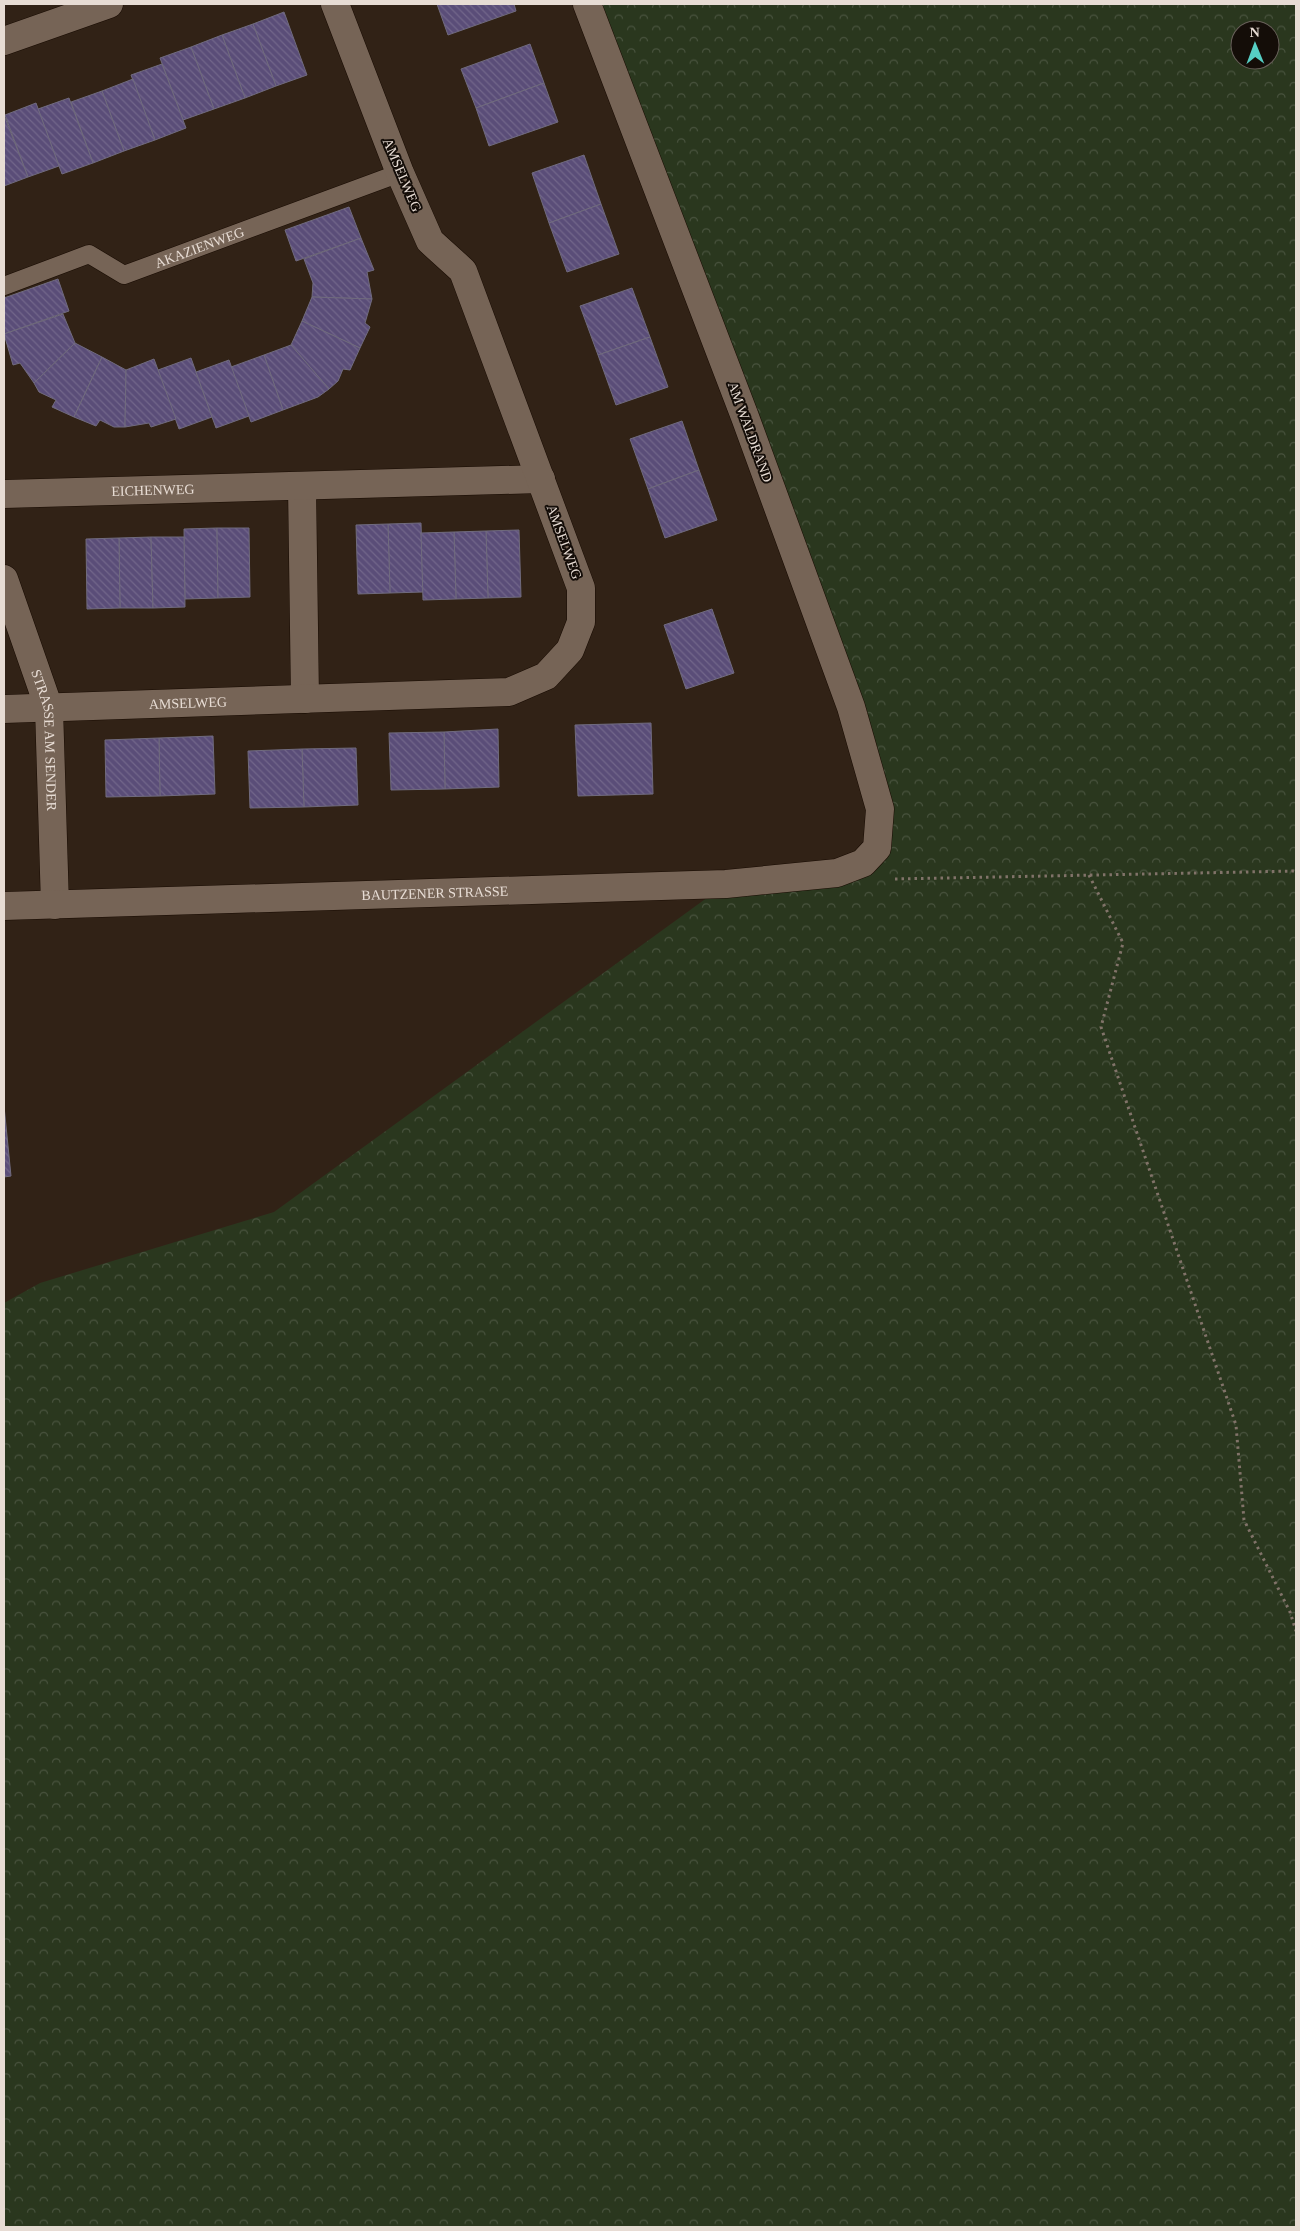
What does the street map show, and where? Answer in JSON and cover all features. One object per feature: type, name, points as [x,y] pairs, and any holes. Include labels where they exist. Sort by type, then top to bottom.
[{"type":"street","points":[[4,40],[109,4]]},
{"type":"street","name":"AMSELWEG","points":[[4,709],[509,692],[546,676],[570,650],[581,622],[581,588],[462,271],[430,241],[400,173],[335,4]]},
{"type":"street","name":"AM WALDRAND","points":[[587,4],[745,418],[851,708],[880,809],[876,848],[863,863]]},
{"type":"street","name":"EICHENWEG","points":[[4,494],[541,479]]},
{"type":"street","points":[[302,486],[305,699]]},
{"type":"street","name":"STRASSE AM SENDER","points":[[4,579],[49,708],[55,905]]},
{"type":"street","name":"BAUTZENER STRASSE","points":[[4,906],[726,884],[837,873],[863,863]]},
{"type":"lane","name":"AKAZIENWEG","points":[[4,286],[89,254],[124,276],[400,173]]},
{"type":"path","points":[[863,863],[895,879],[1296,871]]},
{"type":"path","points":[[1089,875],[1123,943],[1101,1027],[1236,1425],[1244,1520],[1290,1612],[1296,1631]]},
{"type":"green space","points":[[587,4],[1296,4],[1296,2227],[4,2227],[4,1303],[40,1283],[274,1212],[726,884],[863,863],[880,809]]},
{"type":"building","points":[[437,4],[514,4],[516,11],[448,35]]},
{"type":"building","points":[[284,12],[307,75],[276,86],[253,24]]},
{"type":"building","points":[[253,24],[276,86],[245,98],[222,35]]},
{"type":"building","points":[[222,35],[245,98],[214,109],[191,47]]},
{"type":"building","points":[[530,44],[544,83],[476,108],[461,69]]},
{"type":"building","points":[[191,47],[214,109],[183,120],[160,58]]},
{"type":"building","points":[[162,64],[186,128],[155,140],[131,75]]},
{"type":"building","points":[[133,79],[155,140],[124,151],[102,91]]},
{"type":"building","points":[[544,83],[558,122],[489,146],[476,108]]},
{"type":"building","points":[[102,91],[124,151],[93,163],[71,102]]},
{"type":"building","points":[[69,98],[93,163],[62,174],[38,109]]},
{"type":"building","points":[[36,103],[59,166],[28,177],[5,115]]},
{"type":"building","points":[[4,115],[28,177],[4,186]]},
{"type":"building","points":[[584,155],[601,204],[549,223],[532,173]]},
{"type":"building","points":[[601,204],[619,254],[567,272],[549,223]]},
{"type":"building","points":[[349,207],[361,238],[296,261],[285,230]]},
{"type":"building","points":[[361,238],[374,270],[367,272],[372,299],[312,297],[313,283],[304,259]]},
{"type":"building","points":[[58,279],[69,311],[4,334],[4,298]]},
{"type":"building","points":[[632,288],[650,337],[598,355],[580,306]]},
{"type":"building","points":[[312,297],[372,299],[365,323],[370,327],[360,348],[302,321]]},
{"type":"building","points":[[63,314],[75,343],[34,383],[20,363],[13,365],[4,334]]},
{"type":"building","points":[[302,321],[360,348],[350,370],[343,369],[338,381],[329,389],[291,345]]},
{"type":"building","points":[[650,337],[668,387],[616,405],[598,355]]},
{"type":"building","points":[[75,343],[102,357],[74,417],[52,407],[56,400],[39,392],[34,383]]},
{"type":"building","points":[[291,345],[329,389],[318,397],[283,410],[264,355]]},
{"type":"building","points":[[264,355],[283,410],[251,422],[231,367]]},
{"type":"building","points":[[102,357],[126,370],[125,427],[114,427],[100,420],[96,426],[74,417]]},
{"type":"building","points":[[191,358],[212,417],[179,429],[158,370]]},
{"type":"building","points":[[154,359],[176,419],[151,427],[149,423],[125,427],[126,370]]},
{"type":"building","points":[[229,360],[249,416],[216,428],[196,372]]},
{"type":"building","points":[[682,421],[699,470],[648,489],[630,439]]},
{"type":"building","points":[[699,470],[717,520],[665,538],[648,489]]},
{"type":"building","points":[[421,523],[423,592],[390,593],[388,524]]},
{"type":"building","points":[[388,524],[390,593],[358,594],[356,525]]},
{"type":"building","points":[[217,528],[218,598],[185,599],[184,529]]},
{"type":"building","points":[[217,528],[249,528],[250,597],[218,598]]},
{"type":"building","points":[[519,530],[521,597],[488,598],[486,531]]},
{"type":"building","points":[[486,531],[488,598],[456,599],[454,532]]},
{"type":"building","points":[[454,532],[456,599],[423,600],[421,533]]},
{"type":"building","points":[[151,537],[153,608],[120,608],[119,538]]},
{"type":"building","points":[[151,537],[184,537],[185,607],[153,608]]},
{"type":"building","points":[[119,538],[120,608],[87,609],[86,539]]},
{"type":"building","points":[[712,609],[734,673],[686,689],[664,625]]},
{"type":"building","points":[[651,723],[653,794],[578,796],[575,725]]},
{"type":"building","points":[[498,729],[499,787],[445,789],[444,732]]},
{"type":"building","points":[[444,732],[445,789],[391,790],[389,733]]},
{"type":"building","points":[[213,736],[215,794],[160,796],[159,738]]},
{"type":"building","points":[[159,738],[160,796],[106,797],[105,740]]},
{"type":"building","points":[[356,748],[358,805],[304,807],[302,749]]},
{"type":"building","points":[[302,749],[304,807],[250,808],[248,751]]},
{"type":"building","points":[[4,1106],[11,1176],[4,1177]]}]
